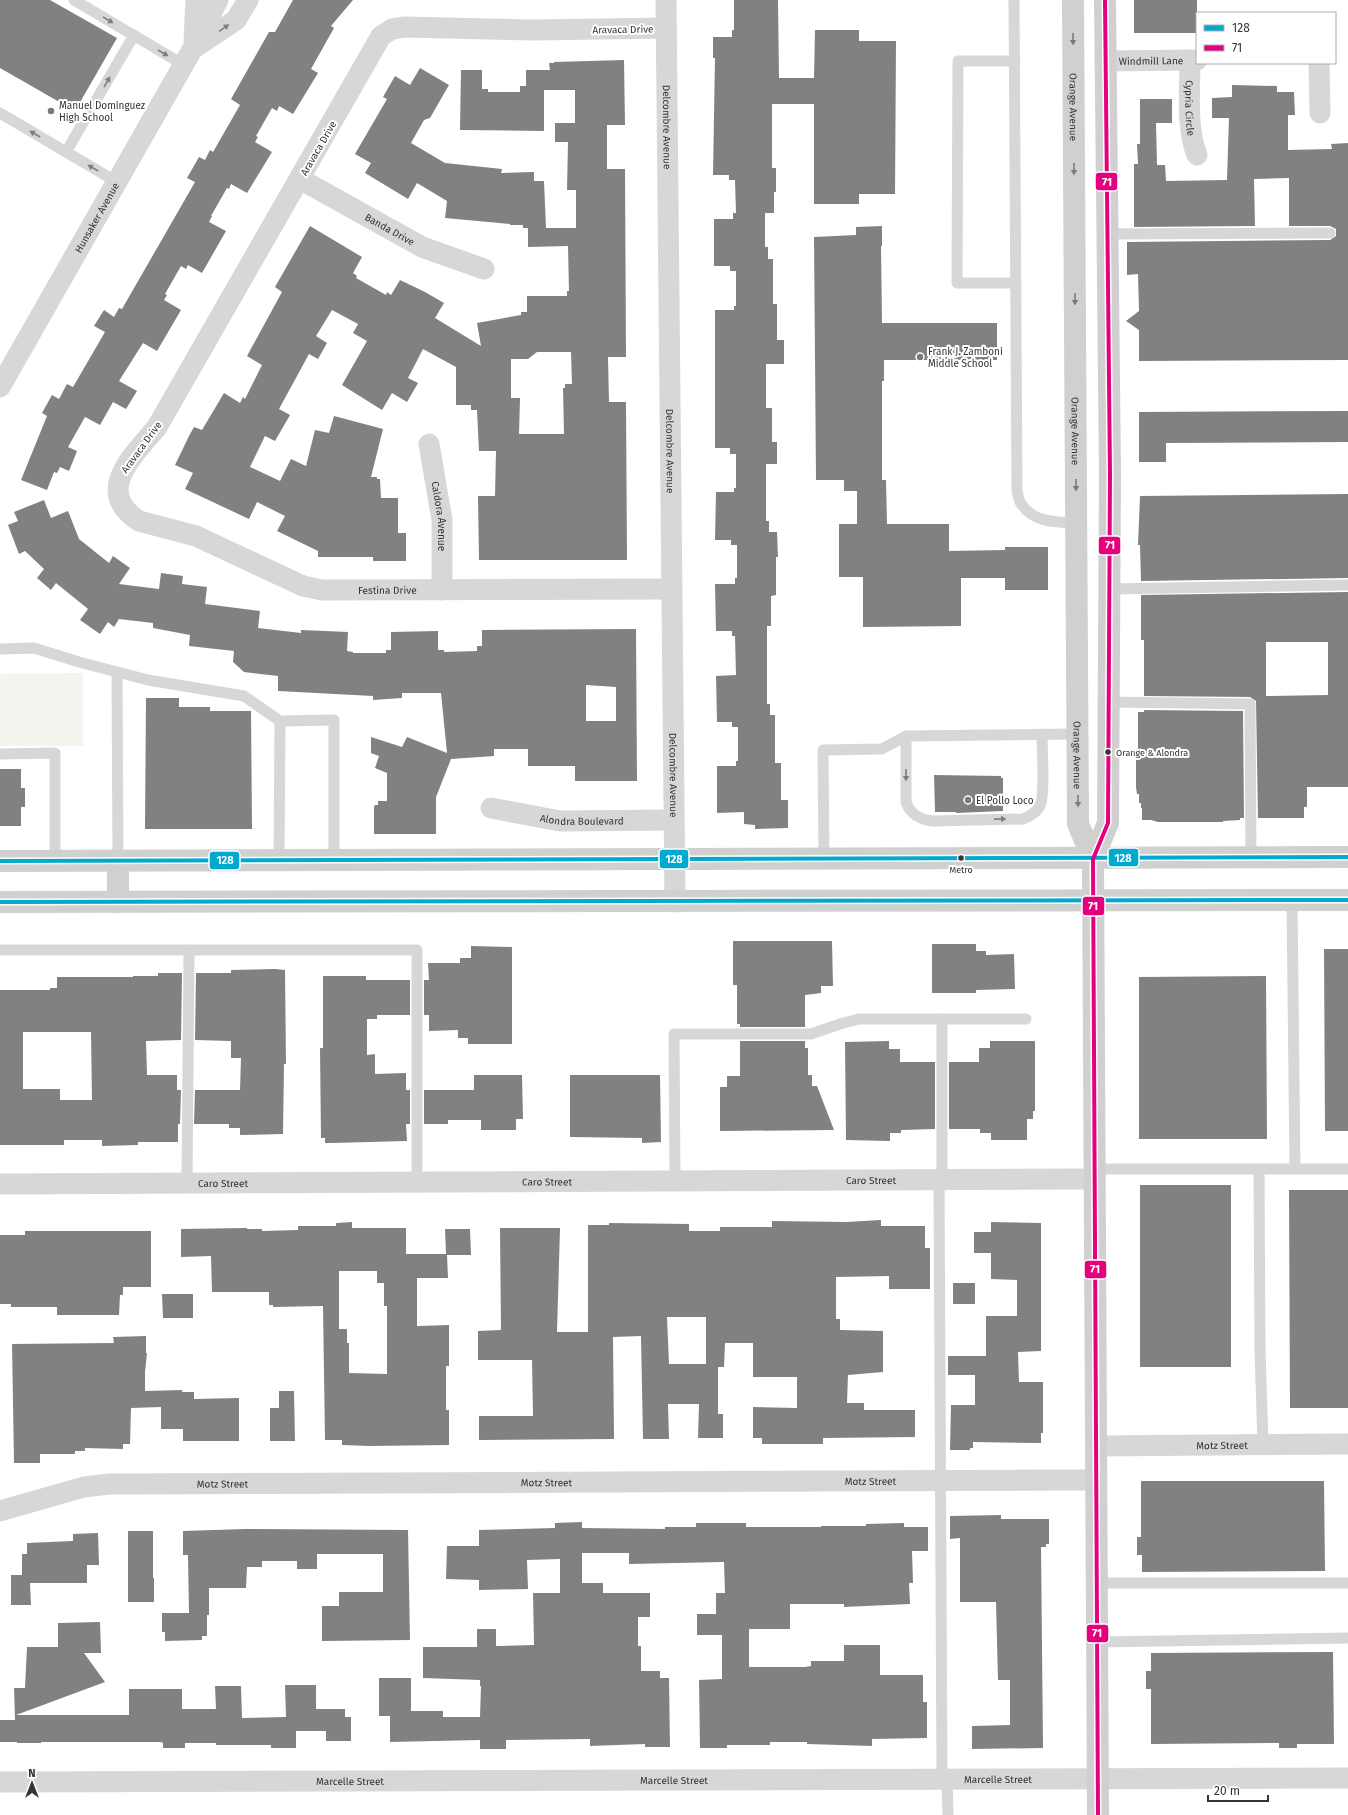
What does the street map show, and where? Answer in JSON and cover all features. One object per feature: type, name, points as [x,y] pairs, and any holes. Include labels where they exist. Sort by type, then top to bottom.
[{"type":"main road","name":"Orange Avenue","points":[[1073,0],[1078,824],[1093,859],[1094,902],[1098,1815]]},
{"type":"main road","name":"Orange Avenue","points":[[1093,859],[1108,823],[1109,589],[1105,0]]},
{"type":"main road","points":[[0,861],[1093,859],[1348,857]]},
{"type":"main road","points":[[118,861],[118,902]]},
{"type":"main road","points":[[0,902],[1094,902],[1348,900]]},
{"type":"street","name":"Hunsaker Avenue","points":[[189,56],[196,0]]},
{"type":"street","name":"Hunsaker Avenue","points":[[0,387],[189,56],[218,0]]},
{"type":"street","name":"Hunsaker Avenue","points":[[189,56],[236,20],[248,0]]},
{"type":"street","name":"Delcombre Avenue","points":[[666,0],[675,902]]},
{"type":"street","name":"Aravaca Drive","points":[[124,506],[119,496],[120,474],[126,464],[157,426],[381,36],[392,29],[406,27],[534,30],[666,28]]},
{"type":"street","name":"Windmill Lane","points":[[1105,61],[1193,60]]},
{"type":"street","name":"Cypria Circle","points":[[1193,60],[1191,131],[1192,144],[1197,155]]},
{"type":"street","points":[[1319,64],[1320,113]]},
{"type":"street","name":"Banda Drive","points":[[300,179],[422,247],[484,269]]},
{"type":"street","name":"Caldora Avenue","points":[[429,444],[442,520],[442,590]]},
{"type":"street","name":"Festina Drive","points":[[124,506],[133,518],[139,521],[196,536],[303,586],[322,590],[672,589]]},
{"type":"street","name":"Alondra Boulevard","points":[[491,808],[560,821],[674,820]]},
{"type":"street","name":"Caro Street","points":[[0,1184],[940,1179],[1095,1174]]},
{"type":"street","name":"Motz Street","points":[[1096,1446],[1348,1444]]},
{"type":"street","name":"Motz Street","points":[[0,1511],[84,1487],[110,1484],[1096,1480]]},
{"type":"street","name":"Marcelle Street","points":[[0,1782],[1348,1778]]},
{"type":"lane","points":[[74,0],[134,35],[189,56]]},
{"type":"lane","points":[[1014,0],[1017,491],[1021,505],[1030,514],[1044,521],[1076,523]]},
{"type":"lane","points":[[66,152],[134,35]]},
{"type":"lane","points":[[1015,61],[958,61],[957,283],[1016,283]]},
{"type":"lane","points":[[0,113],[117,182]]},
{"type":"lane","points":[[1107,234],[1330,233]]},
{"type":"lane","points":[[1109,589],[1348,586]]},
{"type":"lane","points":[[0,649],[34,648],[148,680],[244,696],[280,721],[334,720],[334,860]]},
{"type":"lane","points":[[117,672],[118,861]]},
{"type":"lane","points":[[1108,702],[1250,704],[1251,858]]},
{"type":"lane","points":[[279,861],[280,721]]},
{"type":"lane","points":[[906,736],[906,802],[908,808],[918,818],[933,821],[1023,819],[1031,816],[1038,810],[1042,796],[1042,734]]},
{"type":"lane","points":[[824,859],[823,750],[882,749],[906,736],[1077,734]]},
{"type":"lane","points":[[0,754],[55,753],[55,861]]},
{"type":"lane","points":[[1292,901],[1295,1169]]},
{"type":"lane","points":[[0,950],[417,950],[417,1182]]},
{"type":"lane","points":[[187,1183],[189,950]]},
{"type":"lane","points":[[675,1181],[674,1034],[812,1034],[843,1022],[859,1019],[1026,1019]]},
{"type":"lane","points":[[942,1019],[940,1179],[940,1481],[945,1779],[948,1815]]},
{"type":"lane","points":[[1259,1169],[1260,1349],[1263,1445]]},
{"type":"lane","points":[[1095,1174],[1259,1169],[1348,1169]]},
{"type":"lane","points":[[1097,1583],[1348,1583]]},
{"type":"lane","points":[[1097,1642],[1348,1638]]},
{"type":"shaded area","points":[[83,673],[83,746],[0,746],[0,674]]},
{"type":"building","points":[[0,0],[50,0],[117,38],[75,111],[0,68]]},
{"type":"building","points":[[293,0],[353,0],[331,26],[334,28],[311,69],[318,73],[293,114],[279,106],[277,111],[272,108],[256,136],[258,137],[255,142],[272,152],[247,193],[231,184],[229,189],[227,188],[211,216],[209,222],[226,231],[202,273],[188,265],[186,269],[181,266],[165,294],[167,295],[164,300],[181,310],[157,351],[143,343],[119,381],[137,391],[126,409],[113,402],[100,425],[85,417],[68,447],[77,451],[69,471],[60,467],[57,473],[54,472],[47,490],[21,480],[47,416],[42,413],[52,395],[59,399],[67,384],[73,387],[105,332],[94,326],[104,310],[114,317],[119,308],[122,309],[195,182],[187,178],[199,157],[205,160],[210,150],[213,152],[240,105],[231,99],[269,32],[275,32]]},
{"type":"building","points":[[734,0],[778,0],[779,78],[814,78],[815,30],[859,30],[859,41],[896,41],[895,194],[859,194],[859,204],[814,204],[814,104],[772,104],[772,168],[776,168],[776,192],[774,192],[774,213],[765,213],[765,247],[768,247],[768,259],[773,259],[773,304],[777,304],[777,340],[784,340],[784,364],[766,364],[766,408],[772,408],[772,442],[777,442],[777,464],[766,464],[766,521],[769,521],[769,532],[777,532],[778,557],[776,557],[776,595],[771,596],[771,626],[767,626],[767,704],[770,704],[770,715],[775,715],[775,763],[781,763],[781,800],[788,800],[788,828],[755,829],[755,825],[744,824],[744,812],[717,813],[717,766],[736,766],[736,761],[738,761],[738,727],[732,727],[732,722],[717,722],[716,676],[736,675],[735,636],[732,636],[732,631],[716,631],[715,584],[735,584],[735,578],[737,578],[737,545],[731,545],[731,540],[715,540],[716,492],[734,492],[734,488],[736,488],[736,454],[730,454],[730,448],[715,448],[715,310],[734,310],[734,306],[736,306],[736,271],[730,271],[730,266],[714,266],[714,219],[733,219],[733,213],[736,213],[735,180],[729,180],[729,175],[713,175],[715,58],[713,58],[713,37],[732,37],[732,30],[734,30]]},
{"type":"building","points":[[1134,0],[1197,0],[1196,33],[1134,33]]},
{"type":"building","points":[[624,60],[625,125],[607,125],[607,169],[625,169],[626,357],[608,357],[609,402],[626,402],[627,560],[479,560],[478,496],[495,496],[496,451],[479,451],[477,410],[471,410],[471,405],[456,405],[456,367],[423,349],[408,378],[418,383],[407,402],[392,393],[382,410],[342,385],[367,341],[353,333],[358,324],[332,310],[316,336],[327,343],[318,359],[309,354],[279,409],[290,415],[275,441],[265,436],[250,467],[280,481],[291,459],[306,466],[315,430],[329,433],[334,416],[383,429],[371,477],[377,477],[377,479],[380,479],[381,498],[398,498],[398,533],[406,533],[406,561],[373,561],[373,557],[318,557],[318,551],[277,531],[285,516],[257,502],[249,519],[185,489],[193,473],[175,465],[194,427],[202,430],[224,393],[240,403],[243,397],[245,399],[262,365],[247,356],[282,292],[275,287],[310,226],[362,257],[353,273],[357,276],[356,278],[386,295],[387,292],[391,295],[400,280],[425,292],[444,303],[435,318],[481,346],[477,323],[521,315],[521,312],[527,312],[527,296],[567,296],[567,291],[569,291],[568,246],[528,247],[528,228],[523,228],[523,225],[445,218],[447,201],[417,183],[408,199],[365,173],[371,163],[355,154],[387,99],[383,97],[395,76],[410,85],[420,68],[449,85],[430,118],[424,120],[411,143],[445,163],[502,169],[501,173],[534,172],[534,181],[544,181],[546,228],[576,228],[576,190],[567,190],[568,142],[555,142],[555,123],[575,123],[575,90],[544,90],[544,131],[460,130],[461,70],[482,70],[482,89],[488,89],[488,92],[520,92],[520,86],[526,86],[526,70],[550,70],[549,63]],"holes":[[[537,352],[571,352],[572,384],[565,384],[565,388],[563,388],[564,434],[519,434],[520,398],[511,398],[511,359],[528,359]]]},
{"type":"building","points":[[1232,85],[1277,86],[1277,92],[1294,92],[1295,115],[1288,115],[1288,150],[1332,149],[1331,144],[1348,143],[1348,360],[1139,361],[1139,330],[1126,321],[1139,311],[1138,274],[1127,275],[1127,242],[1330,240],[1336,236],[1336,229],[1330,226],[1289,226],[1289,178],[1254,179],[1255,226],[1134,227],[1134,164],[1138,164],[1137,144],[1140,144],[1140,99],[1172,99],[1172,123],[1156,123],[1157,165],[1165,165],[1166,181],[1227,180],[1229,118],[1212,118],[1212,98],[1232,97]]},
{"type":"building","points":[[882,226],[882,323],[997,323],[997,360],[884,360],[884,381],[882,381],[882,480],[886,480],[887,524],[949,524],[949,551],[1005,550],[1005,547],[1048,547],[1048,590],[1005,590],[1005,578],[961,578],[961,626],[863,627],[863,577],[839,577],[839,524],[857,524],[857,491],[844,491],[844,480],[816,480],[814,237],[856,235],[856,227]]},
{"type":"building","points":[[1348,411],[1348,442],[1166,443],[1166,462],[1139,462],[1139,412]]},
{"type":"building","points":[[1348,494],[1348,578],[1141,581],[1140,545],[1138,545],[1140,496]]},
{"type":"building","points":[[44,500],[51,518],[68,511],[79,539],[109,563],[113,556],[130,568],[119,584],[159,589],[161,573],[183,576],[182,584],[207,587],[205,604],[260,611],[258,628],[301,633],[301,630],[348,632],[347,651],[353,653],[386,653],[386,650],[391,650],[391,632],[438,631],[438,650],[444,650],[444,652],[477,651],[477,646],[482,646],[482,630],[636,629],[637,781],[575,781],[575,766],[528,766],[528,749],[494,749],[494,756],[451,759],[436,797],[436,834],[374,834],[374,807],[375,805],[378,805],[378,801],[387,801],[387,773],[375,768],[379,756],[371,753],[371,737],[402,747],[407,737],[447,753],[441,693],[402,693],[402,698],[373,700],[373,696],[278,691],[278,676],[244,672],[233,662],[234,651],[189,646],[190,635],[153,628],[153,623],[119,619],[114,627],[108,622],[100,634],[80,620],[88,609],[56,583],[51,590],[37,578],[44,569],[25,551],[19,554],[8,525],[18,521],[14,512]],"holes":[[[586,685],[616,687],[616,721],[586,721]]]},
{"type":"building","points":[[1348,592],[1348,787],[1307,787],[1307,807],[1304,807],[1304,818],[1258,818],[1256,701],[1250,697],[1144,696],[1144,640],[1141,640],[1141,595]],"holes":[[[1266,642],[1328,642],[1328,695],[1266,696]]]},
{"type":"building","points":[[146,698],[179,698],[179,707],[210,707],[210,711],[251,711],[252,829],[145,829]]},
{"type":"building","points":[[1144,710],[1243,711],[1244,818],[1240,818],[1240,820],[1223,822],[1158,822],[1142,820],[1142,808],[1141,803],[1139,803],[1139,794],[1137,794],[1136,787],[1136,755],[1138,755],[1138,712],[1144,712]]},
{"type":"building","points":[[0,769],[21,769],[21,788],[25,788],[25,807],[21,807],[21,826],[0,826]]},
{"type":"building","name":"El Pollo Loco","points":[[934,775],[1001,776],[1001,778],[1003,778],[1003,811],[956,813],[935,812]]},
{"type":"building","points":[[733,941],[832,941],[833,986],[821,986],[821,993],[805,995],[805,1027],[740,1027],[740,1024],[737,1024],[737,985],[733,985]]},
{"type":"building","points":[[932,944],[976,944],[976,951],[986,951],[986,955],[1014,954],[1015,989],[976,990],[976,993],[932,993]]},
{"type":"building","points":[[471,946],[512,947],[512,1044],[468,1044],[468,1038],[458,1038],[458,1030],[429,1031],[429,1015],[424,1015],[424,980],[429,980],[428,963],[460,963],[460,958],[471,958]]},
{"type":"building","points":[[1324,949],[1348,949],[1348,1131],[1325,1131]]},
{"type":"building","points":[[231,970],[285,970],[286,1064],[284,1064],[283,1134],[240,1135],[240,1128],[229,1128],[229,1124],[194,1124],[195,1090],[240,1090],[241,1058],[231,1058],[231,1041],[195,1040],[196,973],[231,973]]},
{"type":"building","points":[[158,973],[182,973],[181,1040],[146,1041],[147,1075],[177,1075],[177,1090],[181,1090],[178,1142],[138,1142],[138,1145],[102,1146],[102,1140],[64,1140],[64,1145],[0,1145],[0,990],[50,990],[50,988],[57,988],[57,977],[158,976]],"holes":[[[23,1032],[91,1032],[92,1100],[60,1100],[60,1089],[23,1089]]]},
{"type":"building","points":[[323,976],[366,976],[366,980],[410,980],[410,1015],[377,1015],[377,1019],[367,1019],[367,1055],[375,1054],[375,1074],[406,1073],[406,1090],[410,1090],[410,1124],[406,1124],[407,1141],[325,1143],[325,1138],[321,1138],[320,1048],[323,1048]]},
{"type":"building","points":[[1266,976],[1267,1139],[1139,1139],[1139,977]]},
{"type":"building","points":[[740,1041],[805,1041],[805,1048],[808,1048],[808,1075],[812,1075],[812,1086],[817,1086],[834,1130],[720,1131],[720,1087],[727,1087],[727,1076],[740,1076]]},
{"type":"building","points":[[889,1041],[889,1049],[900,1049],[900,1062],[935,1062],[935,1129],[901,1130],[901,1133],[890,1133],[890,1141],[846,1140],[845,1042]]},
{"type":"building","points":[[990,1041],[1035,1041],[1035,1111],[1033,1111],[1033,1119],[1027,1119],[1027,1140],[991,1140],[991,1133],[980,1133],[980,1129],[949,1129],[949,1062],[979,1062],[979,1048],[990,1048]]},
{"type":"building","points":[[474,1075],[522,1075],[523,1119],[516,1119],[516,1130],[481,1130],[481,1120],[448,1120],[448,1124],[424,1124],[424,1090],[474,1090]]},
{"type":"building","points":[[570,1075],[660,1075],[661,1142],[642,1143],[642,1138],[570,1137]]},
{"type":"building","points":[[1140,1185],[1231,1185],[1231,1367],[1140,1367]]},
{"type":"building","points":[[1289,1190],[1348,1190],[1348,1408],[1290,1408]]},
{"type":"building","points":[[881,1220],[881,1226],[925,1226],[925,1248],[930,1248],[930,1289],[889,1289],[889,1276],[836,1277],[836,1319],[840,1319],[840,1330],[883,1331],[883,1372],[848,1375],[847,1403],[864,1403],[864,1410],[915,1410],[915,1437],[823,1438],[823,1444],[762,1444],[762,1438],[753,1438],[753,1407],[797,1408],[797,1377],[753,1377],[753,1343],[725,1343],[724,1367],[718,1367],[718,1414],[723,1414],[723,1438],[698,1438],[699,1404],[668,1404],[669,1439],[643,1439],[641,1336],[613,1337],[614,1439],[479,1440],[479,1416],[533,1416],[532,1360],[478,1360],[478,1331],[501,1330],[500,1228],[560,1228],[557,1332],[588,1332],[588,1225],[609,1225],[609,1223],[689,1224],[689,1231],[720,1231],[720,1227],[772,1227],[772,1221],[846,1222]],"holes":[[[667,1317],[706,1317],[706,1364],[669,1364]]]},
{"type":"building","points":[[352,1222],[352,1228],[406,1228],[406,1254],[446,1254],[445,1229],[470,1229],[471,1255],[447,1255],[448,1278],[417,1278],[417,1326],[449,1325],[449,1366],[446,1366],[446,1410],[449,1410],[449,1445],[342,1445],[342,1440],[325,1440],[323,1306],[273,1307],[273,1305],[269,1305],[269,1292],[212,1292],[211,1256],[181,1257],[181,1229],[247,1228],[262,1229],[262,1231],[298,1230],[298,1226],[336,1226],[336,1223]],"holes":[[[339,1271],[377,1271],[377,1283],[384,1283],[384,1306],[387,1306],[387,1374],[349,1373],[349,1343],[347,1343],[347,1329],[339,1329]]]},
{"type":"building","points":[[991,1222],[1041,1223],[1041,1351],[1018,1352],[1019,1382],[1043,1382],[1043,1433],[1041,1433],[1041,1443],[973,1442],[973,1448],[970,1448],[970,1450],[950,1450],[951,1405],[975,1405],[975,1375],[948,1375],[948,1356],[986,1356],[986,1316],[1017,1316],[1017,1280],[991,1279],[991,1253],[974,1253],[974,1232],[991,1232]]},
{"type":"building","points":[[25,1231],[151,1231],[151,1287],[123,1287],[123,1295],[120,1295],[119,1315],[57,1315],[57,1307],[11,1307],[11,1304],[0,1304],[0,1235],[25,1235]]},
{"type":"building","points":[[953,1283],[975,1283],[975,1304],[953,1304]]},
{"type":"building","points":[[162,1294],[193,1294],[193,1318],[163,1318]]},
{"type":"building","points":[[146,1336],[147,1353],[145,1391],[182,1390],[182,1392],[194,1392],[194,1399],[239,1398],[239,1441],[183,1441],[183,1429],[161,1429],[161,1407],[131,1408],[130,1444],[123,1444],[123,1449],[85,1448],[85,1451],[75,1451],[75,1454],[40,1454],[40,1463],[14,1463],[12,1344],[114,1343],[113,1337]]},
{"type":"building","points":[[279,1391],[294,1391],[295,1441],[270,1441],[270,1408],[279,1408]]},
{"type":"building","points":[[1141,1481],[1324,1481],[1325,1571],[1142,1572],[1142,1555],[1137,1555],[1137,1537],[1141,1537]]},
{"type":"building","points":[[1001,1515],[1001,1519],[1049,1519],[1049,1544],[1046,1544],[1046,1547],[1041,1547],[1043,1748],[972,1749],[972,1726],[1010,1725],[1010,1680],[998,1680],[996,1602],[960,1602],[960,1538],[950,1539],[950,1516]]},
{"type":"building","points":[[582,1522],[582,1528],[665,1529],[665,1527],[696,1527],[696,1523],[746,1523],[746,1527],[821,1527],[904,1523],[904,1527],[928,1527],[928,1551],[912,1551],[913,1583],[909,1583],[910,1604],[844,1607],[844,1604],[790,1604],[790,1629],[749,1629],[749,1667],[805,1667],[811,1666],[811,1661],[844,1661],[844,1645],[880,1645],[880,1675],[923,1675],[923,1702],[927,1702],[927,1738],[872,1739],[872,1746],[807,1744],[807,1742],[770,1742],[770,1745],[727,1745],[727,1748],[700,1748],[699,1680],[722,1679],[722,1635],[697,1635],[697,1614],[716,1614],[716,1593],[725,1593],[724,1562],[629,1564],[629,1553],[582,1553],[582,1583],[603,1583],[603,1593],[650,1593],[650,1617],[638,1617],[638,1646],[641,1646],[641,1671],[660,1671],[660,1678],[669,1678],[670,1747],[645,1747],[645,1744],[590,1746],[590,1739],[506,1740],[506,1749],[480,1749],[480,1740],[390,1742],[390,1716],[379,1716],[379,1678],[411,1678],[411,1711],[443,1711],[443,1717],[480,1717],[480,1680],[423,1678],[423,1647],[477,1647],[477,1629],[496,1629],[496,1646],[534,1645],[533,1593],[560,1593],[560,1559],[527,1560],[528,1589],[479,1590],[479,1580],[446,1579],[447,1546],[479,1546],[479,1530],[555,1528],[555,1523]]},
{"type":"building","points":[[245,1529],[408,1530],[410,1640],[322,1641],[322,1606],[339,1606],[339,1592],[383,1592],[383,1554],[317,1554],[317,1569],[297,1569],[297,1561],[262,1561],[262,1567],[247,1567],[246,1588],[209,1588],[207,1636],[202,1636],[202,1640],[165,1641],[165,1632],[162,1632],[162,1613],[189,1613],[188,1555],[183,1555],[183,1531]]},
{"type":"building","points":[[128,1531],[153,1531],[154,1602],[128,1602]]},
{"type":"building","points":[[98,1533],[99,1565],[87,1565],[87,1583],[30,1583],[31,1605],[11,1605],[11,1575],[22,1575],[22,1554],[27,1554],[27,1543],[73,1541],[73,1534]]},
{"type":"building","points":[[100,1622],[101,1653],[84,1653],[105,1682],[16,1715],[129,1715],[129,1689],[182,1689],[182,1709],[216,1709],[215,1686],[241,1686],[242,1718],[286,1717],[285,1685],[316,1685],[316,1709],[345,1709],[345,1717],[351,1717],[351,1741],[326,1741],[326,1731],[296,1731],[296,1748],[271,1748],[271,1745],[216,1745],[216,1743],[185,1743],[185,1748],[163,1748],[163,1743],[161,1742],[0,1742],[0,1720],[15,1720],[14,1688],[25,1688],[27,1647],[58,1647],[58,1623]]},
{"type":"building","points":[[1333,1652],[1334,1744],[1297,1744],[1297,1748],[1279,1748],[1279,1743],[1151,1744],[1151,1689],[1146,1689],[1146,1671],[1151,1671],[1151,1653]]},
{"type":"transit line","name":"71","points":[[1098,1815],[1093,859],[1108,823],[1110,474],[1105,0]]},
{"type":"transit line","name":"128","points":[[0,861],[1348,857]]},
{"type":"transit line","name":"128","points":[[0,902],[1348,900]]},
{"type":"place","name":"Manuel Dominguez High School","points":[[51,111]]},
{"type":"place","name":"Frank J. Zamboni Middle School","points":[[920,357]]},
{"type":"place","name":"Orange & Alondra","points":[[1108,752]]},
{"type":"place","name":"El Pollo Loco","points":[[968,800]]},
{"type":"place","name":"Metro","points":[[961,858]]}]
